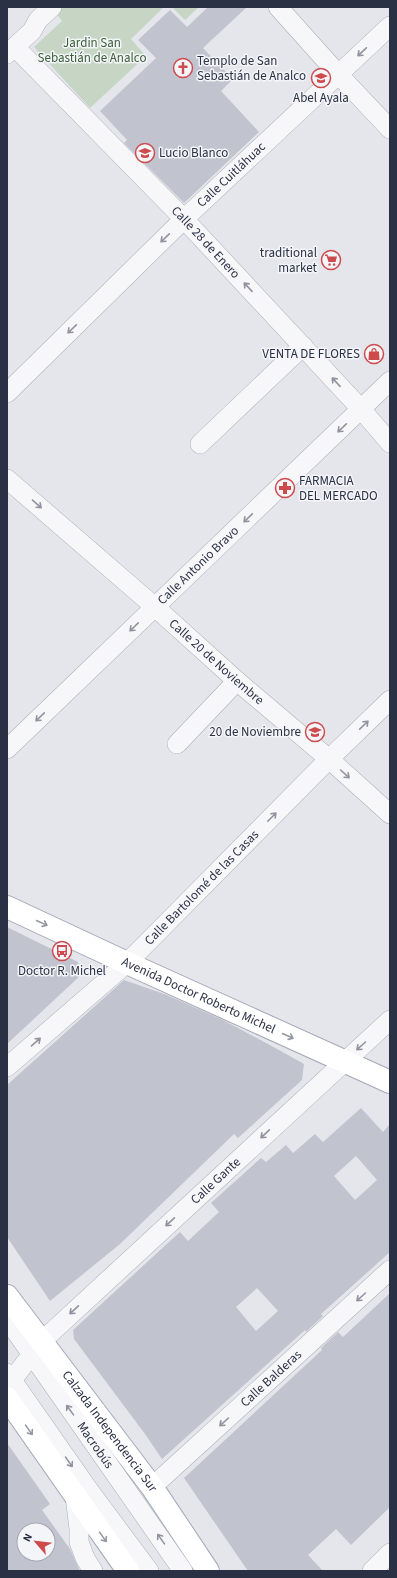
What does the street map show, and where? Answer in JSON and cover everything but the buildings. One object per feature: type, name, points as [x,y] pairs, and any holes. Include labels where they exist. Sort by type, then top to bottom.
[{"type":"main road","name":"Avenida Doctor Roberto Michel","points":[[7,907],[390,1082]]},
{"type":"main road","name":"Calzada Independencia Sur","points":[[7,1296],[36,1348],[152,1487],[208,1571]]},
{"type":"main road","points":[[8,1385],[75,1496],[128,1571]]},
{"type":"street","points":[[278,7],[390,129]]},
{"type":"street","points":[[11,50],[32,31],[43,11]]},
{"type":"street","name":"Calle Cuitláhuac","points":[[7,393],[184,219],[390,26]]},
{"type":"street","name":"Calle 28 de Enero","points":[[11,50],[184,219],[361,409],[390,443]]},
{"type":"street","points":[[200,444],[303,346]]},
{"type":"street","name":"Calle Antonio Bravo","points":[[7,749],[390,382]]},
{"type":"street","name":"Calle 20 de Noviembre","points":[[7,479],[155,607],[237,682],[329,759],[390,814]]},
{"type":"street","points":[[177,744],[237,682]]},
{"type":"street","name":"Calle Bartolomé de las Casas","points":[[7,1067],[127,963],[329,759],[390,700]]},
{"type":"street","name":"Calle Gante","points":[[8,1385],[36,1348],[390,1020]]},
{"type":"street","name":"Calle Balderas","points":[[152,1487],[390,1270]]},
{"type":"street","name":"Macrobús","points":[[7,1320],[36,1348],[183,1571]]},
{"type":"street","points":[[8,1385],[149,1571]]},
{"type":"street","points":[[75,1496],[80,1529],[79,1542],[85,1558],[93,1571]]},
{"type":"street","points":[[372,1571],[390,1553]]},
{"type":"green space","name":"Jardin San Sebastián de Analco","points":[[51,7],[164,7],[131,39],[146,56],[90,108],[34,47],[62,21]]},
{"type":"green space","name":"Jardin San Sebastián de Analco","points":[[172,7],[199,7],[185,20]]},
{"type":"place","name":"Templo de San Sebastián de Analco","points":[[183,68]]},
{"type":"place","name":"Abel Ayala","points":[[321,78]]},
{"type":"place","name":"Lucio Blanco","points":[[145,153]]},
{"type":"place","name":"traditional market","points":[[331,260]]},
{"type":"place","name":"VENTA DE FLORES","points":[[374,354]]},
{"type":"place","name":"FARMACIA DEL MERCADO","points":[[285,488]]},
{"type":"place","name":"20 de Noviembre","points":[[315,732]]},
{"type":"place","name":"Doctor R. Michel","points":[[62,951]]}]
